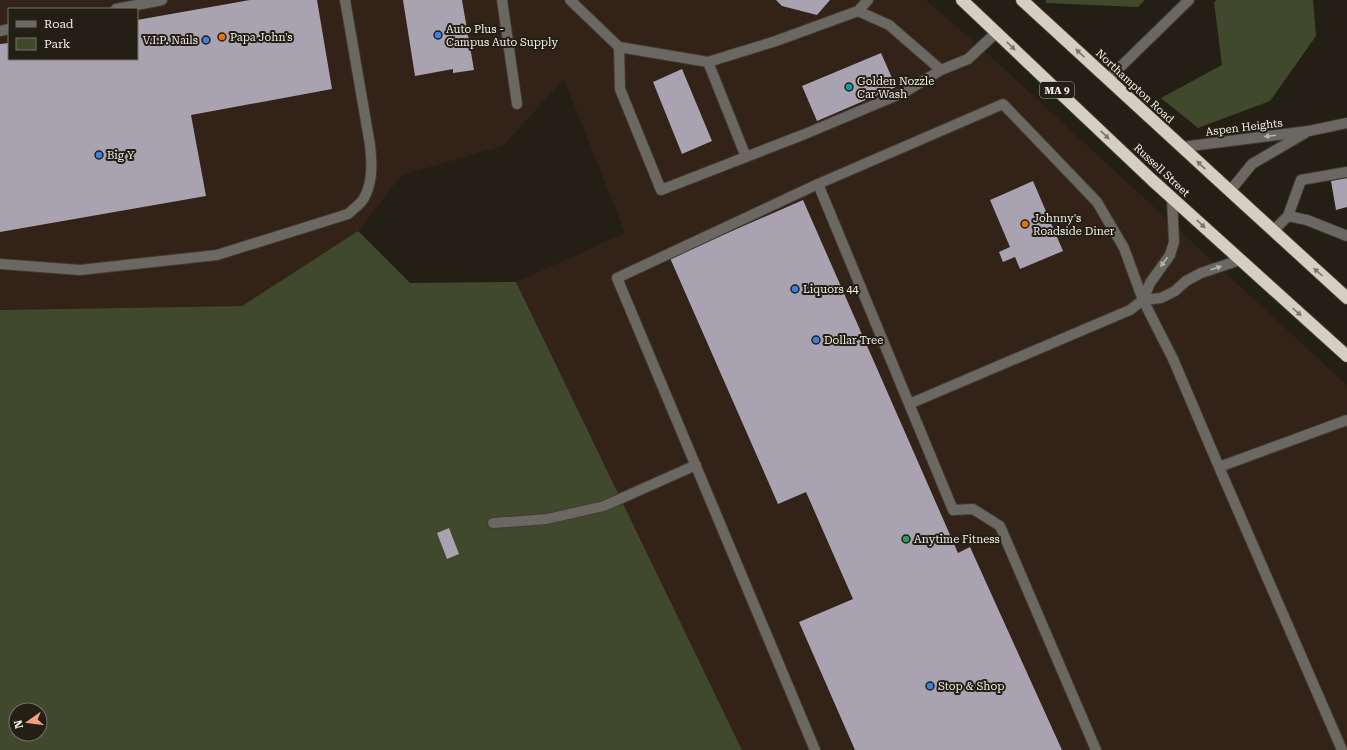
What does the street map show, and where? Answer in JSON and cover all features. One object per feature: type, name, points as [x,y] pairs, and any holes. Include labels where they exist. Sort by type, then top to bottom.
[{"type":"highway","name":"Russell Street","points":[[962,0],[1172,198],[1347,356]]},
{"type":"highway","name":"Northampton Road","points":[[1022,0],[1230,191]]},
{"type":"highway","points":[[1230,191],[1347,298]]},
{"type":"street","points":[[121,8],[162,0]]},
{"type":"street","points":[[0,264],[80,270],[218,255],[348,214],[364,200],[370,181],[372,163],[345,0]]},
{"type":"street","points":[[502,0],[517,104]]},
{"type":"street","points":[[570,0],[619,47],[708,62],[776,41],[858,10],[868,0]]},
{"type":"street","points":[[1108,79],[1189,0]]},
{"type":"street","points":[[858,10],[889,25],[941,70]]},
{"type":"street","points":[[619,47],[620,89],[662,190],[805,134],[905,92],[941,70],[968,59],[997,32]]},
{"type":"street","points":[[708,62],[746,157]]},
{"type":"street","points":[[815,750],[617,278],[818,184],[1003,104],[1097,202],[1124,248],[1143,300],[1173,359],[1342,750]]},
{"type":"street","name":"Aspen Heights","points":[[1182,147],[1309,131],[1347,123]]},
{"type":"street","name":"Aspen Heights","points":[[1230,191],[1252,164],[1309,131]]},
{"type":"street","points":[[1273,231],[1288,216],[1301,180],[1347,172]]},
{"type":"street","points":[[818,184],[953,510],[973,509],[1000,526],[1096,750]]},
{"type":"street","points":[[910,404],[1130,310],[1143,300],[1150,282],[1170,256],[1174,242],[1172,198]]},
{"type":"street","points":[[1288,216],[1307,220],[1347,236]]},
{"type":"street","points":[[1143,300],[1161,298],[1175,291],[1186,281],[1201,273],[1240,260]]},
{"type":"street","points":[[1219,467],[1347,420]]},
{"type":"street","points":[[493,522],[547,519],[604,506],[696,465]]},
{"type":"shaded area","points":[[0,0],[926,0],[999,64],[1347,385],[1347,750],[742,750],[516,282],[625,233],[564,79],[503,146],[402,175],[358,231],[242,306],[0,310]]},
{"type":"green space","points":[[1046,0],[1145,0],[1138,7],[1046,3]]},
{"type":"green space","points":[[1217,0],[1313,0],[1316,36],[1270,101],[1198,128],[1161,98],[1222,65],[1214,2]]},
{"type":"green space","points":[[358,231],[410,283],[516,282],[742,750],[0,750],[0,310],[242,306]]},
{"type":"building","name":"Big Y","points":[[250,0],[317,0],[332,89],[191,115],[206,196],[0,232],[0,44],[8,43],[8,60],[138,60],[138,20]]},
{"type":"building","name":"Auto Plus - Campus Auto Supply","points":[[403,0],[462,0],[474,70],[453,73],[453,69],[415,76]]},
{"type":"building","points":[[776,0],[830,0],[817,15],[782,6]]},
{"type":"building","name":"Golden Nozzle Car Wash","points":[[881,53],[896,87],[817,121],[802,86]]},
{"type":"building","points":[[682,69],[712,141],[682,154],[653,82]]},
{"type":"building","points":[[1347,178],[1347,207],[1336,210],[1331,181]]},
{"type":"building","name":"Johnny's Roadside Diner","points":[[1033,181],[1063,251],[1020,269],[1015,257],[1003,262],[999,252],[1010,247],[990,200]]},
{"type":"building","points":[[803,200],[958,553],[970,547],[1062,750],[855,750],[799,622],[853,599],[806,492],[778,504],[670,258]]},
{"type":"building","points":[[449,528],[459,554],[447,559],[437,533]]},
{"type":"place","name":"Auto Plus - Campus Auto Supply","points":[[438,35]]},
{"type":"place","name":"Papa John's","points":[[222,37]]},
{"type":"place","name":"V.I.P. Nails","points":[[206,40]]},
{"type":"place","name":"Golden Nozzle Car Wash","points":[[849,87]]},
{"type":"place","name":"Big Y","points":[[99,155]]},
{"type":"place","name":"Johnny's Roadside Diner","points":[[1025,224]]},
{"type":"place","name":"Liquors 44","points":[[795,289]]},
{"type":"place","name":"Dollar Tree","points":[[816,340]]},
{"type":"place","name":"Anytime Fitness","points":[[906,539]]},
{"type":"place","name":"Stop & Shop","points":[[930,686]]}]
